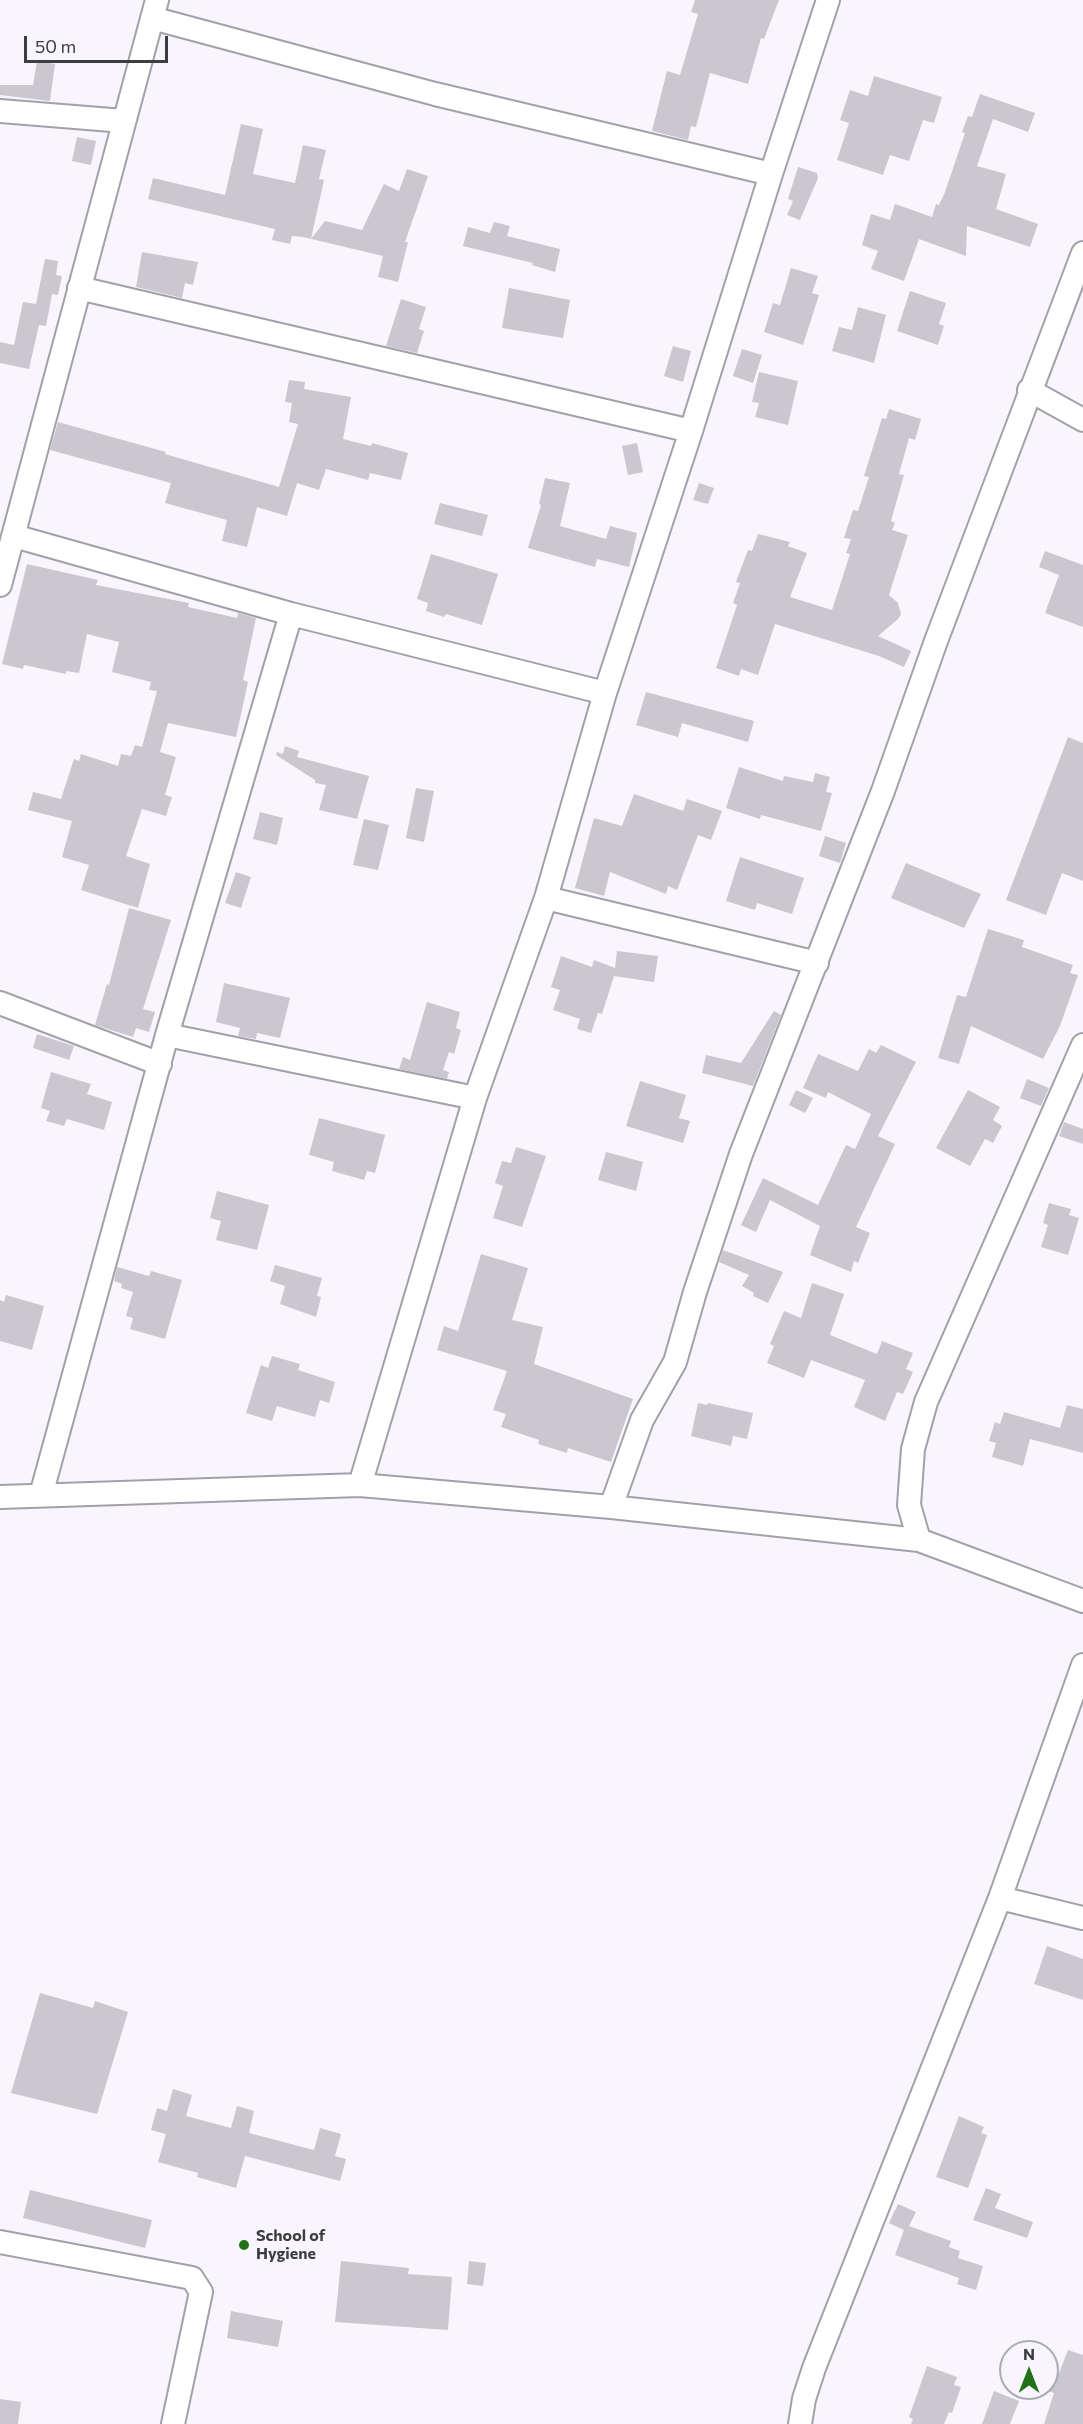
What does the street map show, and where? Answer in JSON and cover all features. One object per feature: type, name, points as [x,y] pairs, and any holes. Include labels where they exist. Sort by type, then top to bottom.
[{"type":"street","points":[[360,1485],[476,1098],[546,898],[605,693],[692,431],[771,174],[828,0]]},
{"type":"street","points":[[0,585],[155,9],[435,94],[771,174]]},
{"type":"street","points":[[0,111],[124,121]]},
{"type":"street","points":[[610,1507],[642,1420],[675,1362],[695,1292],[741,1154],[884,791],[936,641],[1029,390],[1083,253]]},
{"type":"street","points":[[79,288],[692,431]]},
{"type":"street","points":[[1029,390],[1083,420]]},
{"type":"street","points":[[14,536],[291,614],[605,693]]},
{"type":"street","points":[[41,1495],[167,1035],[291,614]]},
{"type":"street","points":[[546,898],[817,963]]},
{"type":"street","points":[[0,1003],[160,1064]]},
{"type":"street","points":[[167,1035],[476,1098]]},
{"type":"street","points":[[919,1540],[909,1505],[913,1449],[926,1402],[1078,1069],[1083,1045]]},
{"type":"street","points":[[0,1497],[360,1485],[610,1507],[919,1540],[1083,1601]]},
{"type":"street","points":[[800,2424],[804,2399],[814,2368],[999,1898],[1083,1665]]},
{"type":"street","points":[[999,1898],[1083,1918]]},
{"type":"street","points":[[0,2242],[192,2278],[201,2292],[173,2424]]},
{"type":"building","points":[[695,0],[779,0],[764,39],[761,38],[748,84],[710,73],[696,127],[691,126],[688,140],[652,131],[667,71],[680,75],[698,14],[691,12]]},
{"type":"building","points":[[37,61],[55,64],[50,101],[0,95],[0,85],[33,85]]},
{"type":"building","points":[[874,76],[942,97],[934,123],[923,120],[909,161],[890,155],[883,175],[837,160],[849,123],[840,120],[850,90],[868,96]]},
{"type":"building","points":[[980,94],[1035,113],[1028,132],[993,119],[977,166],[1006,174],[996,209],[1038,224],[1030,247],[967,226],[966,256],[919,239],[904,281],[871,269],[878,251],[862,245],[871,214],[890,220],[895,204],[932,217],[936,204],[939,205],[945,192],[965,133],[962,132],[968,116],[972,117]]},
{"type":"building","points":[[241,124],[263,129],[253,174],[295,183],[303,145],[326,150],[319,179],[324,180],[311,239],[292,236],[290,244],[272,240],[275,229],[148,199],[153,178],[225,195]]},
{"type":"building","points":[[77,137],[96,141],[91,165],[72,161]]},
{"type":"building","points":[[798,167],[817,173],[818,178],[800,220],[787,215],[793,201],[788,199]]},
{"type":"building","points":[[407,169],[428,176],[405,242],[408,242],[398,282],[378,277],[383,256],[311,239],[325,221],[362,230],[384,184],[399,191]]},
{"type":"building","points":[[494,222],[510,226],[507,236],[560,249],[555,272],[532,265],[533,263],[463,246],[468,227],[490,233]]},
{"type":"building","points":[[142,252],[198,262],[193,285],[185,283],[182,298],[136,287]]},
{"type":"building","points":[[45,259],[58,261],[56,275],[62,276],[58,295],[52,294],[46,326],[39,325],[29,369],[0,363],[0,342],[14,345],[23,302],[36,304]]},
{"type":"building","points":[[791,268],[818,276],[812,293],[819,295],[803,345],[764,332],[773,303],[780,305]]},
{"type":"building","points":[[509,288],[570,300],[563,338],[502,328]]},
{"type":"building","points":[[910,291],[946,303],[939,324],[944,326],[938,345],[897,331]]},
{"type":"building","points":[[401,299],[426,307],[419,329],[424,331],[417,353],[386,346]]},
{"type":"building","points":[[858,307],[886,315],[874,363],[832,351],[839,327],[852,330]]},
{"type":"building","points":[[673,346],[691,351],[683,382],[664,376]]},
{"type":"building","points":[[742,349],[762,355],[753,383],[733,376]]},
{"type":"building","points":[[759,372],[798,381],[788,425],[755,417],[759,403],[752,402]]},
{"type":"building","points":[[289,380],[305,382],[304,389],[351,397],[343,439],[371,446],[372,443],[408,453],[401,480],[370,473],[368,480],[326,469],[319,490],[297,483],[287,516],[257,507],[247,547],[222,541],[227,520],[165,503],[171,483],[50,450],[58,422],[279,487],[298,424],[289,422],[292,403],[285,402]]},
{"type":"building","points":[[889,409],[921,419],[915,440],[909,438],[899,474],[904,475],[891,521],[895,523],[892,530],[908,535],[889,595],[898,603],[901,614],[878,636],[911,651],[904,667],[879,656],[775,624],[758,675],[741,669],[739,676],[716,668],[737,605],[733,603],[740,583],[736,582],[748,550],[752,551],[758,534],[790,542],[788,546],[807,553],[790,597],[832,610],[850,554],[846,553],[851,539],[844,538],[853,510],[858,511],[869,477],[864,476],[882,418],[886,419]]},
{"type":"building","points":[[637,443],[643,472],[628,475],[622,446]]},
{"type":"building","points":[[545,478],[570,483],[560,526],[606,539],[610,526],[637,533],[629,567],[597,559],[595,567],[528,548],[541,505],[539,504]]},
{"type":"building","points":[[699,483],[714,488],[708,504],[693,500]]},
{"type":"building","points":[[440,503],[488,515],[482,536],[434,524]]},
{"type":"building","points":[[1045,551],[1083,565],[1083,627],[1045,613],[1059,575],[1039,567]]},
{"type":"building","points":[[431,554],[498,574],[482,625],[446,614],[444,617],[426,611],[428,603],[417,599]]},
{"type":"building","points":[[27,564],[98,580],[96,585],[189,603],[188,607],[237,618],[238,613],[256,618],[243,680],[248,682],[236,737],[168,723],[160,752],[176,757],[165,795],[172,797],[166,816],[142,809],[126,856],[150,864],[138,908],[81,890],[89,865],[62,857],[72,821],[28,810],[33,792],[61,799],[74,759],[79,761],[81,754],[118,766],[121,754],[131,756],[135,745],[142,747],[157,691],[149,690],[151,682],[112,672],[119,642],[87,634],[79,673],[66,671],[66,674],[24,665],[23,669],[2,664]]},
{"type":"building","points":[[646,692],[754,721],[748,742],[682,723],[678,737],[636,725]]},
{"type":"building","points":[[1068,737],[1083,743],[1083,881],[1062,873],[1046,915],[1006,900]]},
{"type":"building","points":[[285,746],[299,751],[297,757],[369,776],[357,819],[319,810],[326,785],[315,783],[315,780],[276,755],[277,752],[283,754]]},
{"type":"building","points":[[739,767],[783,781],[784,776],[813,782],[815,773],[830,777],[826,792],[832,793],[821,831],[761,815],[760,819],[726,808]]},
{"type":"building","points":[[416,788],[434,791],[424,842],[406,838]]},
{"type":"building","points":[[634,794],[683,811],[687,799],[722,811],[711,840],[698,835],[677,890],[668,886],[666,894],[610,872],[604,896],[575,888],[594,818],[622,826]]},
{"type":"building","points":[[260,812],[283,818],[277,845],[253,839]]},
{"type":"building","points":[[364,819],[389,825],[378,870],[353,865]]},
{"type":"building","points":[[825,836],[846,843],[840,863],[819,856]]},
{"type":"building","points":[[740,857],[804,878],[792,914],[757,903],[755,910],[726,901]]},
{"type":"building","points":[[906,863],[981,894],[964,928],[891,898]]},
{"type":"building","points":[[236,872],[251,877],[241,908],[225,903]]},
{"type":"building","points":[[129,908],[171,920],[143,1009],[155,1012],[149,1032],[136,1028],[133,1037],[95,1025],[107,984],[109,985]]},
{"type":"building","points":[[988,929],[1024,940],[1022,947],[1073,965],[1070,973],[1078,975],[1060,1026],[1043,1059],[971,1026],[959,1064],[938,1058],[957,995],[966,997]]},
{"type":"building","points":[[617,951],[658,956],[654,982],[614,976],[602,1014],[598,1013],[591,1033],[577,1029],[580,1019],[553,1010],[560,990],[551,987],[561,956],[592,967],[594,960],[615,968]]},
{"type":"building","points":[[224,983],[290,998],[280,1038],[257,1033],[256,1039],[238,1036],[240,1028],[216,1022]]},
{"type":"building","points":[[427,1002],[460,1012],[456,1028],[461,1030],[454,1054],[449,1052],[443,1070],[449,1072],[447,1079],[399,1069],[403,1057],[410,1060]]},
{"type":"building","points":[[774,1011],[781,1015],[753,1086],[702,1073],[706,1055],[741,1063]]},
{"type":"building","points":[[37,1034],[74,1046],[69,1060],[33,1048]]},
{"type":"building","points":[[881,1045],[916,1062],[878,1136],[895,1144],[856,1227],[870,1233],[858,1263],[854,1261],[851,1272],[810,1255],[820,1226],[770,1200],[756,1232],[741,1225],[763,1178],[818,1205],[846,1145],[855,1149],[871,1114],[828,1092],[826,1098],[803,1088],[818,1054],[858,1071],[869,1049],[876,1053]]},
{"type":"building","points":[[51,1072],[91,1084],[87,1094],[112,1102],[104,1130],[67,1119],[64,1126],[46,1121],[50,1111],[41,1108]]},
{"type":"building","points":[[1027,1079],[1049,1088],[1041,1106],[1020,1098]]},
{"type":"building","points":[[640,1081],[686,1095],[679,1118],[690,1121],[683,1143],[626,1126]]},
{"type":"building","points":[[796,1090],[813,1098],[805,1113],[789,1105]]},
{"type":"building","points":[[968,1090],[1000,1107],[993,1120],[1002,1126],[993,1143],[985,1139],[970,1166],[936,1148]]},
{"type":"building","points":[[319,1118],[385,1135],[375,1173],[367,1171],[364,1180],[332,1171],[334,1162],[309,1155]]},
{"type":"building","points":[[1064,1122],[1083,1129],[1083,1144],[1059,1136]]},
{"type":"building","points":[[516,1147],[546,1156],[522,1227],[493,1218],[503,1186],[495,1183],[502,1161],[511,1163]]},
{"type":"building","points":[[606,1152],[643,1162],[636,1191],[598,1180]]},
{"type":"building","points":[[217,1191],[269,1205],[257,1250],[216,1240],[221,1221],[210,1218]]},
{"type":"building","points":[[1049,1203],[1071,1209],[1069,1215],[1079,1218],[1068,1255],[1041,1247],[1048,1225],[1043,1223]]},
{"type":"building","points":[[723,1250],[783,1272],[768,1303],[753,1296],[754,1293],[742,1286],[749,1275],[719,1262]]},
{"type":"building","points":[[481,1254],[528,1268],[512,1320],[543,1327],[534,1364],[633,1399],[611,1462],[568,1448],[567,1453],[538,1444],[539,1440],[501,1427],[506,1414],[493,1410],[507,1371],[437,1350],[444,1326],[458,1331]]},
{"type":"building","points":[[275,1265],[322,1278],[317,1296],[321,1297],[316,1317],[280,1304],[285,1286],[270,1281]]},
{"type":"building","points":[[117,1267],[149,1276],[151,1271],[182,1280],[165,1339],[130,1329],[133,1318],[126,1316],[133,1292],[121,1288],[122,1284],[114,1281]]},
{"type":"building","points":[[812,1283],[844,1294],[830,1335],[877,1354],[882,1341],[913,1353],[906,1369],[913,1372],[903,1394],[897,1392],[885,1421],[854,1407],[865,1380],[811,1360],[804,1378],[767,1363],[774,1346],[770,1344],[784,1311],[801,1318]]},
{"type":"building","points":[[6,1295],[44,1306],[32,1350],[0,1341],[0,1300],[4,1302]]},
{"type":"building","points":[[272,1356],[300,1364],[298,1370],[335,1382],[329,1403],[320,1400],[315,1417],[277,1406],[272,1421],[246,1413],[261,1365],[268,1368]]},
{"type":"building","points":[[698,1403],[753,1413],[747,1439],[733,1436],[731,1446],[691,1436]]},
{"type":"building","points":[[1067,1405],[1083,1409],[1083,1453],[1030,1439],[1023,1466],[992,1457],[996,1443],[989,1441],[995,1422],[1000,1424],[1004,1412],[1060,1428]]},
{"type":"building","points":[[1047,1946],[1083,1959],[1083,2000],[1034,1984]]},
{"type":"building","points":[[40,1993],[93,2008],[95,2001],[128,2012],[97,2114],[11,2093]]},
{"type":"building","points":[[173,2089],[192,2095],[186,2116],[231,2128],[237,2106],[254,2111],[249,2133],[314,2150],[320,2128],[341,2134],[335,2156],[346,2159],[340,2181],[245,2156],[236,2188],[197,2177],[198,2173],[158,2162],[166,2134],[151,2130],[157,2108],[167,2111]]},
{"type":"building","points":[[959,2116],[984,2127],[981,2133],[987,2135],[968,2188],[936,2177]]},
{"type":"building","points":[[986,2188],[1001,2194],[995,2208],[1033,2222],[1027,2238],[973,2220]]},
{"type":"building","points":[[30,2190],[152,2220],[145,2248],[23,2218]]},
{"type":"building","points":[[898,2204],[916,2212],[909,2226],[951,2241],[949,2247],[960,2251],[958,2258],[983,2266],[976,2290],[957,2284],[959,2278],[895,2255],[904,2230],[889,2223]]},
{"type":"building","points":[[341,2261],[409,2268],[408,2274],[452,2277],[448,2330],[335,2322]]},
{"type":"building","points":[[469,2261],[486,2263],[483,2286],[467,2284]]},
{"type":"building","points":[[231,2311],[283,2321],[278,2347],[227,2338]]},
{"type":"building","points":[[1068,2350],[1083,2355],[1083,2424],[1044,2424],[1052,2400],[1059,2400],[1059,2373]]},
{"type":"building","points":[[927,2366],[957,2377],[954,2385],[961,2387],[952,2413],[949,2412],[944,2424],[911,2424],[913,2419],[909,2417]]},
{"type":"building","points":[[994,2391],[999,2393],[999,2400],[1019,2401],[1010,2424],[982,2424]]},
{"type":"building","points":[[0,2399],[21,2402],[18,2424],[0,2424]]},
{"type":"place","name":"School of Hygiene","points":[[244,2245]]}]
